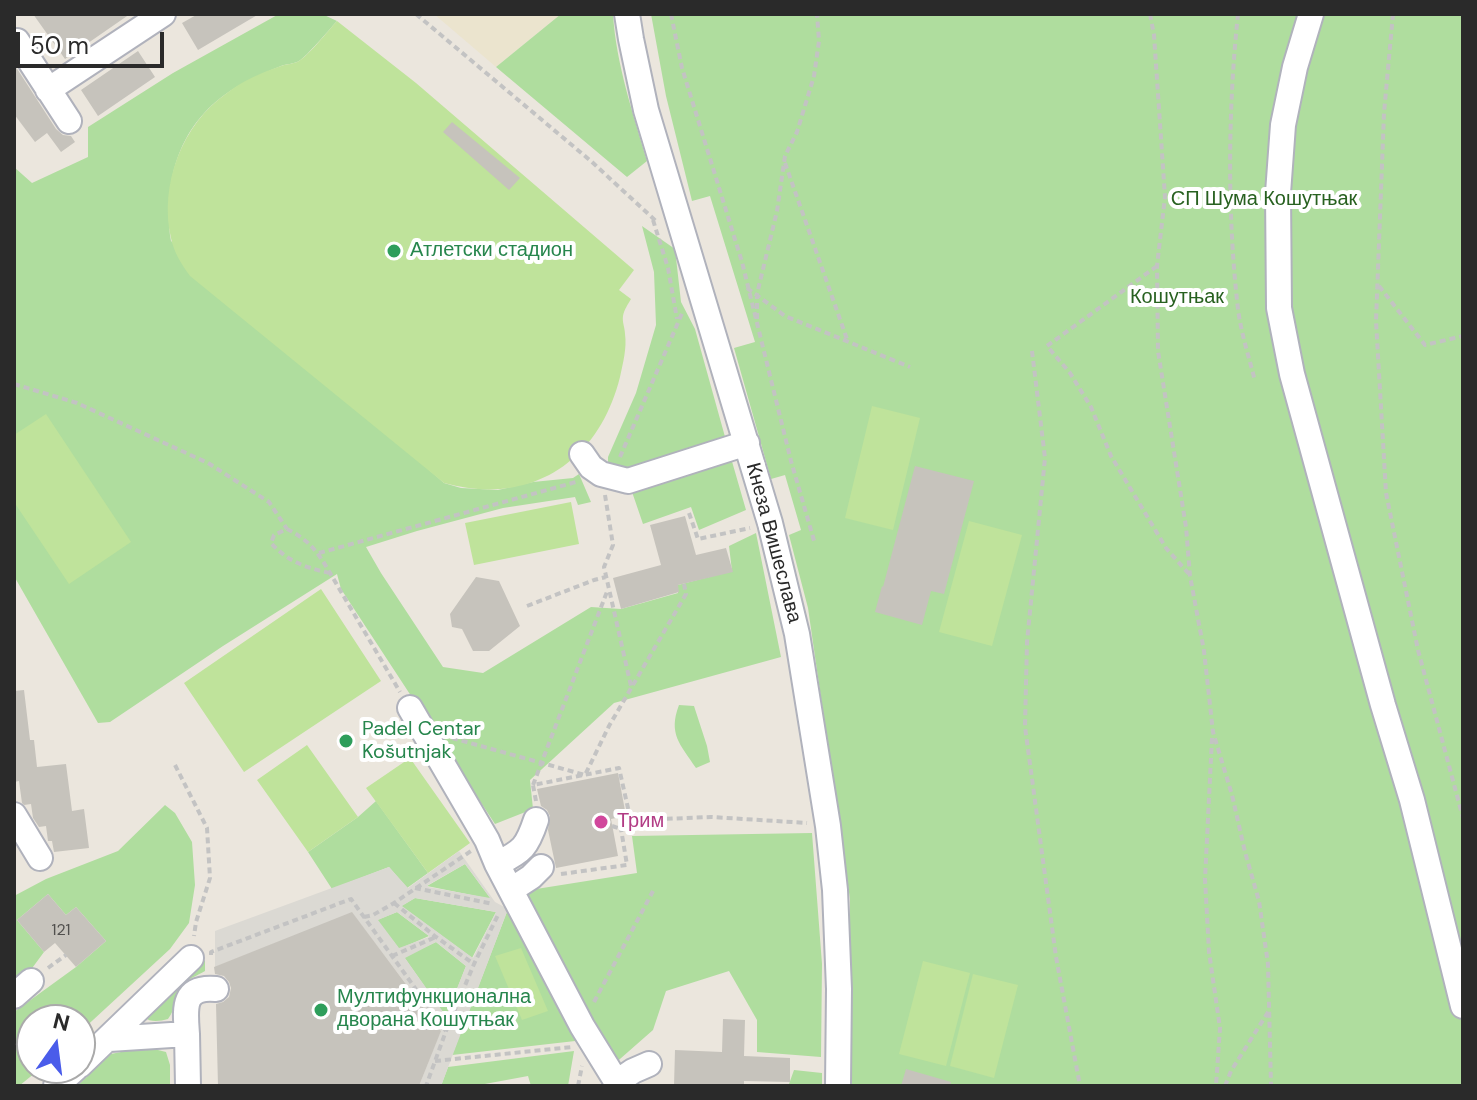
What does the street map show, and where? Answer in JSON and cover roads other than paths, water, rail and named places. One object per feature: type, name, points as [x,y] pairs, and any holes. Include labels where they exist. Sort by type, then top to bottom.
[{"type":"street","points":[[48,90],[163,14]]},
{"type":"street","name":"Кнеза Вишеслава","points":[[627,14],[649,122],[747,443],[797,634],[828,826],[835,890],[839,989],[838,1086]]},
{"type":"street","points":[[1311,14],[1295,67],[1283,125],[1278,193],[1279,308],[1292,374],[1419,826],[1463,1006]]},
{"type":"street","points":[[17,41],[69,121]]},
{"type":"street","points":[[582,454],[591,467],[628,481],[747,443]]},
{"type":"street","points":[[410,708],[487,840],[497,864],[517,889],[584,1036],[618,1084],[633,1071],[649,1064]]},
{"type":"street","points":[[14,815],[40,858]]},
{"type":"street","points":[[497,864],[512,856],[532,831],[517,889]]},
{"type":"street","points":[[96,1050],[191,958]]},
{"type":"street","points":[[188,1086],[185,1013],[189,999],[194,991],[201,988],[216,989]]},
{"type":"street","points":[[109,1039],[187,1034]]},
{"type":"place","name":"Атлетски стадион","points":[[394,251]]},
{"type":"place","name":"Padel Centar Košutnjak","points":[[346,741]]},
{"type":"place","name":"Трим","points":[[601,822]]},
{"type":"place","name":"Мултифункционална дворана Кошутњак","points":[[321,1010]]},
{"type":"park label","name":"СП Шума Кошутњак","points":[[1264,200]]},
{"type":"park label","name":"Кошутњак","points":[[1177,298]]}]
